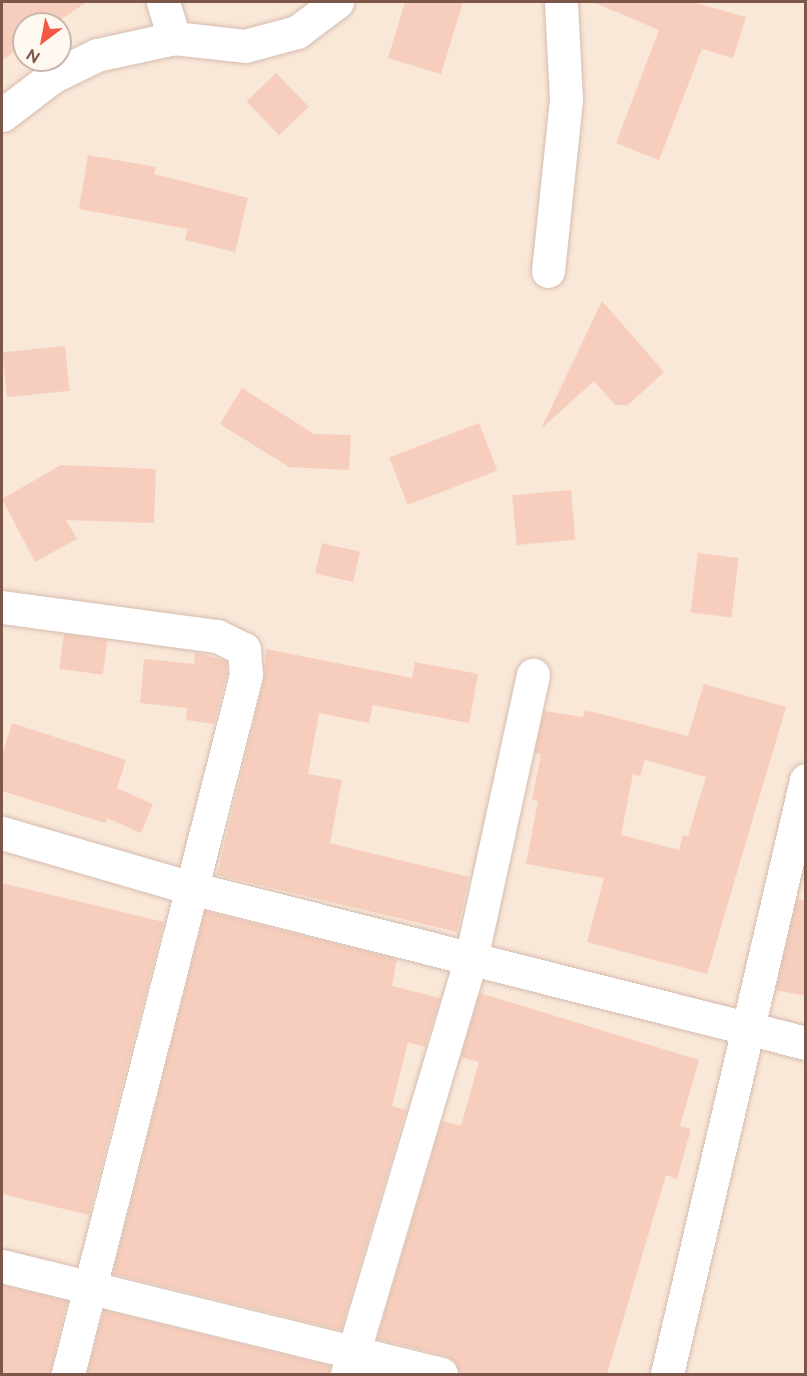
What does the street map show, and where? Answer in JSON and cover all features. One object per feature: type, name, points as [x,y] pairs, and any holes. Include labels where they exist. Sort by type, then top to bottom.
[{"type":"street","points":[[163,2],[174,38]]},
{"type":"street","points":[[2,115],[52,77],[97,55],[174,38],[245,46],[297,32],[337,2]]},
{"type":"street","points":[[548,271],[566,99],[561,2]]},
{"type":"street","points":[[2,607],[218,636],[244,649],[246,675],[88,1287],[68,1374]]},
{"type":"street","points":[[351,1363],[471,959],[533,675]]},
{"type":"street","points":[[667,1374],[745,1029],[806,780]]},
{"type":"street","points":[[2,833],[191,888],[806,1043]]},
{"type":"street","points":[[2,1266],[88,1287],[351,1363],[441,1374]]},
{"type":"shaded area","points":[[2,2],[805,2],[805,1374],[2,1374]]},
{"type":"building","points":[[2,2],[87,2],[72,12],[12,12],[12,53],[2,60]]},
{"type":"building","points":[[405,2],[463,2],[441,74],[388,58]]},
{"type":"building","points":[[593,2],[692,2],[746,17],[733,58],[702,49],[659,160],[616,143],[659,30]]},
{"type":"building","points":[[276,73],[309,107],[279,135],[247,101]]},
{"type":"building","points":[[88,155],[156,167],[154,174],[248,198],[235,252],[185,240],[188,229],[79,209]]},
{"type":"building","points":[[602,301],[664,372],[628,405],[615,405],[594,381],[541,429]]},
{"type":"building","points":[[65,346],[70,391],[7,397],[2,353]]},
{"type":"building","points":[[242,388],[314,434],[351,435],[349,470],[289,467],[220,424]]},
{"type":"building","points":[[479,423],[497,471],[408,505],[389,457]]},
{"type":"building","points":[[61,465],[156,469],[154,523],[66,520],[77,539],[35,562],[2,499]]},
{"type":"building","points":[[571,490],[575,540],[517,545],[512,495]]},
{"type":"building","points":[[322,543],[360,552],[353,582],[315,573]]},
{"type":"building","points":[[698,553],[739,558],[731,618],[691,613]]},
{"type":"building","points":[[64,634],[108,640],[103,675],[59,669]]},
{"type":"building","points":[[266,649],[412,678],[415,662],[478,674],[469,723],[373,705],[369,723],[319,713],[308,774],[342,780],[330,843],[469,877],[457,932],[217,875],[264,680]]},
{"type":"building","points":[[195,652],[226,661],[227,673],[214,724],[186,720],[187,708],[140,703],[144,659],[194,664]]},
{"type":"building","points":[[704,684],[786,707],[707,974],[587,942],[604,878],[526,864],[538,801],[532,800],[541,754],[535,753],[544,711],[583,717],[585,710],[688,736]],"holes":[[[645,760],[706,777],[688,836],[683,835],[679,850],[621,835],[633,774],[640,776]]]},
{"type":"building","points":[[12,723],[126,760],[117,788],[153,804],[141,833],[107,818],[105,823],[2,791],[2,756]]},
{"type":"building","points":[[2,883],[164,922],[89,1215],[2,1194]]},
{"type":"building","points":[[797,899],[806,900],[806,996],[776,990]]},
{"type":"building","points":[[205,911],[397,959],[392,986],[440,998],[425,1047],[408,1042],[392,1106],[406,1110],[341,1330],[113,1274]]},
{"type":"building","points":[[480,993],[699,1060],[680,1126],[691,1129],[677,1179],[666,1175],[607,1374],[459,1374],[454,1361],[446,1356],[377,1339],[442,1121],[461,1126],[479,1062],[461,1057]]},
{"type":"building","points":[[2,1285],[67,1301],[50,1374],[2,1374]]},
{"type":"building","points":[[104,1310],[330,1366],[329,1374],[87,1374]]}]
